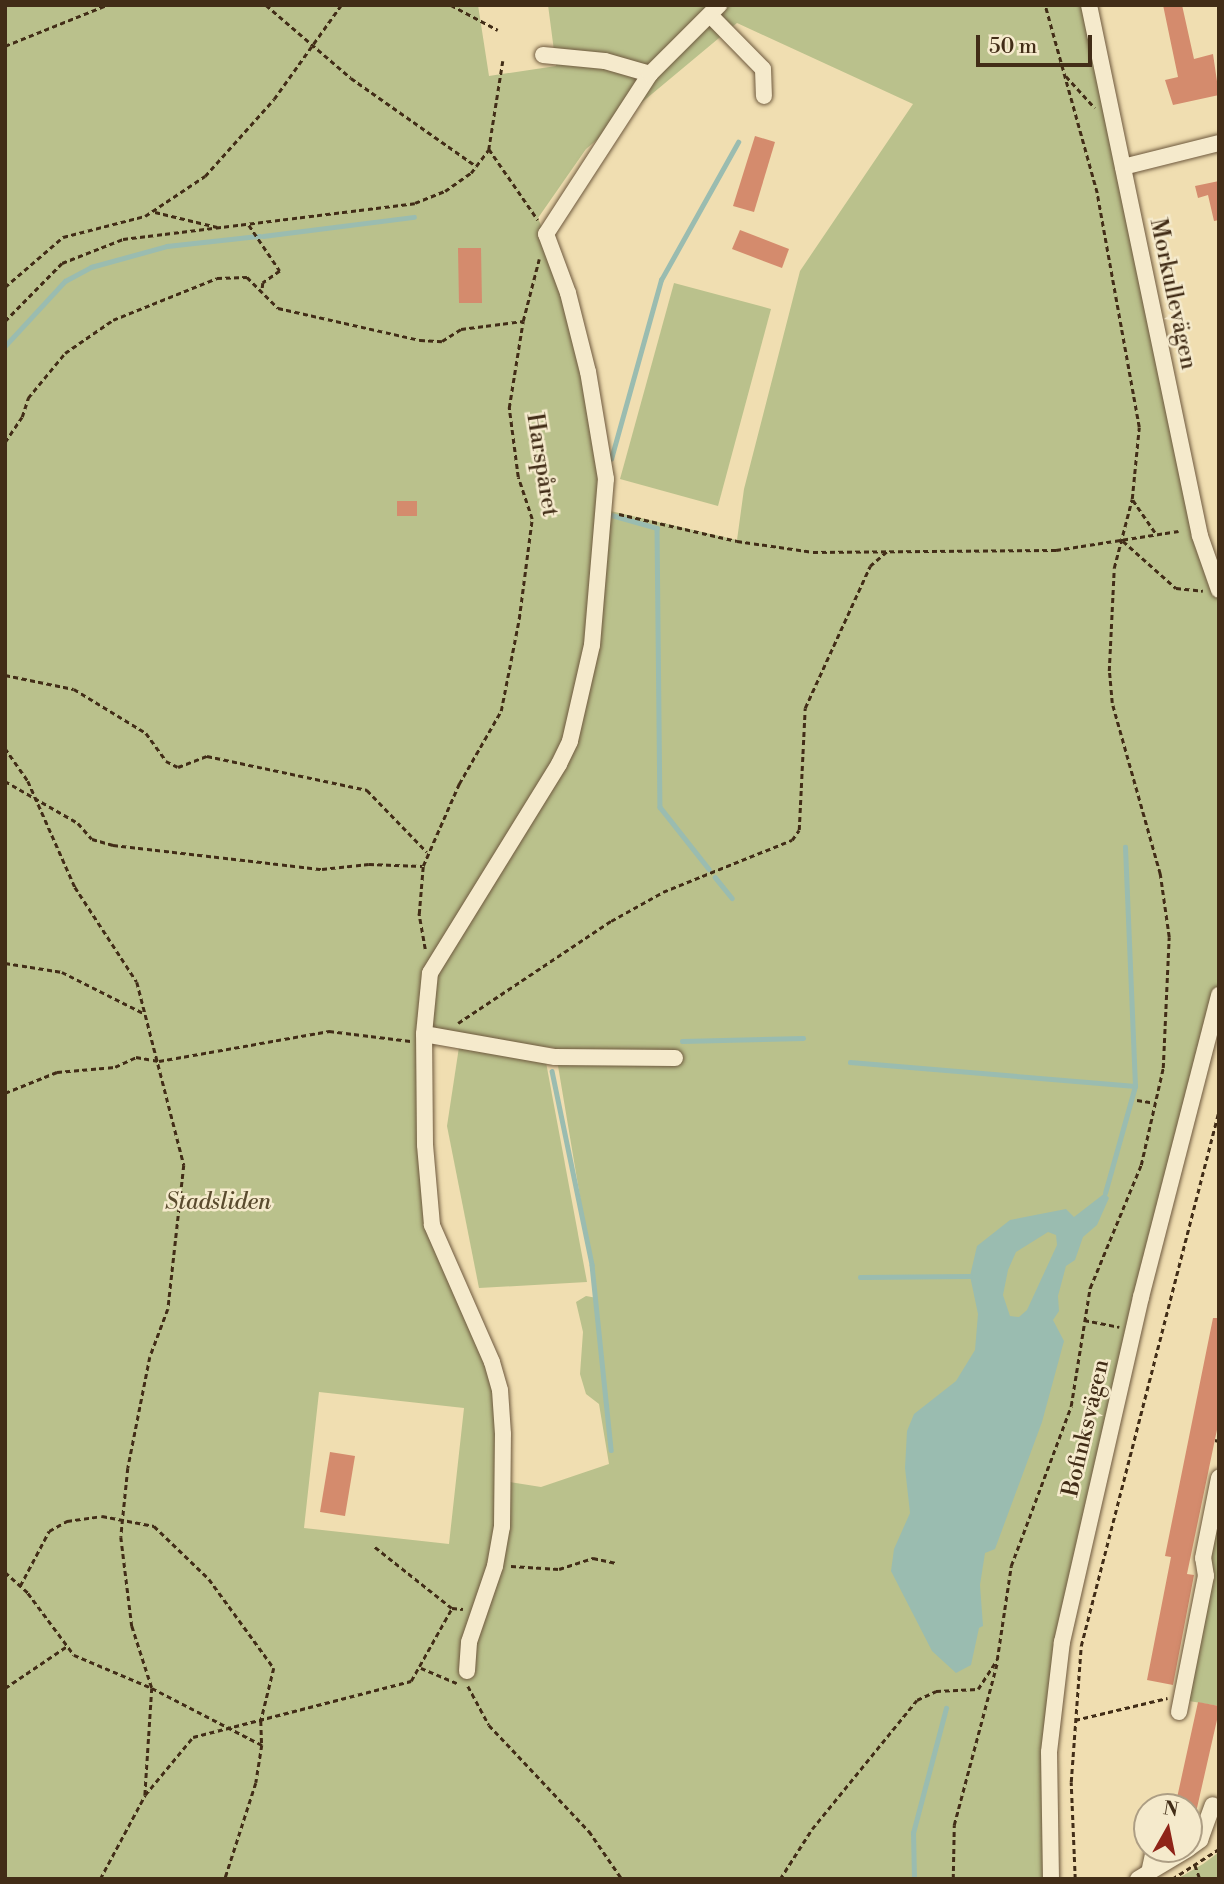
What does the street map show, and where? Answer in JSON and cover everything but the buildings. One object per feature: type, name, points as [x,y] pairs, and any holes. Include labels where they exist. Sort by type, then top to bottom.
[{"type":"street","name":"Morkullevägen","points":[[1089,5],[1200,536],[1219,589]]},
{"type":"street","points":[[467,1671],[477,1611],[495,1566],[505,1502],[500,1390],[456,1272],[432,1226],[425,1145],[424,1038],[430,973],[570,741],[592,645],[606,510],[606,479],[588,372],[568,293],[546,234],[650,74],[715,11],[763,69],[764,96]]},
{"type":"street","points":[[543,55],[605,61],[650,74]]},
{"type":"street","points":[[1123,167],[1219,143]]},
{"type":"street","name":"Bofinksvägen","points":[[1051,1879],[1049,1752],[1062,1642],[1141,1297],[1219,995]]},
{"type":"street","points":[[424,1038],[555,1057],[675,1058]]},
{"type":"street","points":[[1179,1713],[1206,1576],[1203,1559],[1219,1478]]},
{"type":"street","points":[[1203,1832],[1213,1805]]},
{"type":"street","points":[[1144,1876],[1165,1863]]},
{"type":"path","points":[[5,46],[107,5]]},
{"type":"path","points":[[266,5],[312,46],[476,166]]},
{"type":"path","points":[[5,287],[63,237],[154,211],[205,176],[274,99],[341,5]]},
{"type":"path","points":[[451,5],[498,30]]},
{"type":"path","points":[[953,1879],[954,1825],[998,1660],[1018,1542],[1068,1415],[1090,1288],[1131,1196],[1156,1103],[1168,1011],[1169,937],[1160,874],[1111,692],[1108,639],[1114,568],[1132,499],[1139,427],[1097,193],[1045,5]]},
{"type":"path","points":[[5,321],[62,263],[123,239],[415,203],[445,191],[476,166],[489,149],[503,61]]},
{"type":"path","points":[[1064,74],[1114,122]]},
{"type":"path","points":[[489,149],[546,234]]},
{"type":"path","points":[[154,211],[220,227]]},
{"type":"path","points":[[248,224],[261,236],[280,271],[263,283],[262,293]]},
{"type":"path","name":"Harspåret","points":[[430,973],[419,914],[424,866],[458,784],[501,711],[519,619],[532,519],[518,477],[509,408],[523,321],[546,234]]},
{"type":"path","points":[[5,442],[22,417],[28,398],[65,353],[113,320],[217,278],[247,277],[278,308],[420,340],[442,341],[461,329],[523,321]]},
{"type":"path","points":[[1132,499],[1157,535]]},
{"type":"path","points":[[606,510],[737,541],[801,550],[1056,550],[1179,531]]},
{"type":"path","points":[[1123,541],[1176,587],[1219,589]]},
{"type":"path","points":[[453,1026],[611,921],[663,892],[792,840],[799,830],[799,758],[808,698],[870,566],[887,551]]},
{"type":"path","points":[[5,675],[74,689],[146,733],[166,761],[178,767],[207,756],[367,790],[428,853]]},
{"type":"path","points":[[5,748],[35,798],[75,887],[137,982],[184,1165],[167,1309],[150,1357],[128,1468],[121,1537],[132,1626],[152,1688],[145,1795]]},
{"type":"path","points":[[5,781],[78,823],[92,839],[113,845],[322,869],[369,863],[424,866]]},
{"type":"path","points":[[5,963],[62,972],[146,1015]]},
{"type":"path","points":[[5,1093],[57,1072],[115,1067],[136,1057],[159,1060],[329,1031],[424,1038]]},
{"type":"path","points":[[1138,1100],[1156,1103]]},
{"type":"path","points":[[1075,1879],[1074,1720],[1088,1617],[1219,1110]]},
{"type":"path","points":[[20,1586],[49,1531],[67,1521],[102,1516],[124,1524],[154,1526],[209,1578],[263,1648],[274,1668],[261,1721],[262,1745],[256,1783],[225,1879]]},
{"type":"path","points":[[375,1547],[452,1608],[477,1611]]},
{"type":"path","points":[[495,1566],[559,1569],[593,1558],[617,1563]]},
{"type":"path","points":[[5,1572],[20,1586],[74,1655],[152,1688],[262,1745]]},
{"type":"path","points":[[100,1879],[145,1795],[193,1737],[411,1681],[421,1668],[452,1608]]},
{"type":"path","points":[[5,1688],[67,1646]]},
{"type":"path","points":[[780,1879],[812,1829],[916,1700],[936,1691],[978,1689],[998,1660]]},
{"type":"path","points":[[421,1668],[469,1688]]},
{"type":"path","points":[[467,1671],[469,1688],[489,1725],[589,1831],[622,1879]]},
{"type":"path","points":[[1074,1720],[1156,1703]]},
{"type":"path","points":[[1195,1865],[1200,1879]]},
{"type":"green space","name":"Stadsliden","points":[[5,5],[478,5],[489,76],[556,66],[548,5],[1089,5],[1219,590],[1219,995],[1062,1642],[1051,1879],[5,1879]],"holes":[[[737,23],[913,104],[800,271],[744,489],[737,540],[606,510],[568,293],[538,218],[586,149]],[[424,1034],[555,1048],[597,1298],[586,1296],[576,1302],[583,1332],[580,1374],[586,1394],[599,1404],[609,1464],[541,1487],[504,1481],[492,1362],[432,1225]],[[319,1392],[464,1408],[449,1544],[304,1528]]]},
{"type":"green space","points":[[674,283],[771,309],[718,506],[620,479]]},
{"type":"green space","points":[[459,1047],[545,1057],[587,1282],[479,1288],[447,1126]]},
{"type":"green space","points":[[1219,1505],[1219,1706],[1189,1701]]},
{"type":"green space","points":[[1219,1852],[1219,1879],[1177,1879],[1203,1864]]},
{"type":"water","points":[[1105,1193],[1109,1198],[1097,1225],[1083,1237],[1075,1260],[1066,1266],[1058,1296],[1059,1311],[1053,1320],[1064,1341],[1042,1422],[995,1549],[985,1553],[980,1585],[983,1626],[979,1628],[971,1665],[956,1673],[932,1651],[891,1571],[894,1549],[910,1513],[905,1468],[907,1431],[914,1414],[956,1381],[975,1350],[978,1314],[970,1276],[977,1246],[1010,1220],[1066,1209],[1074,1217]],"holes":[[[1048,1232],[1056,1235],[1057,1245],[1027,1310],[1019,1317],[1010,1316],[1003,1295],[1008,1270],[1016,1252]]]},
{"type":"waterway","points":[[611,459],[661,280],[738,142]]},
{"type":"waterway","points":[[263,236],[414,217]]},
{"type":"waterway","points":[[5,346],[65,281],[91,267],[167,246],[259,236]]},
{"type":"waterway","points":[[608,514],[657,528],[660,807],[709,869]]},
{"type":"waterway","points":[[1105,1193],[1135,1086],[1125,847]]},
{"type":"waterway","points":[[715,877],[732,898]]},
{"type":"waterway","points":[[682,1041],[803,1038]]},
{"type":"waterway","points":[[850,1062],[1135,1086]]},
{"type":"waterway","points":[[552,1071],[592,1265],[611,1450]]},
{"type":"waterway","points":[[860,1277],[970,1276]]},
{"type":"waterway","points":[[914,1879],[913,1833],[946,1708]]}]
